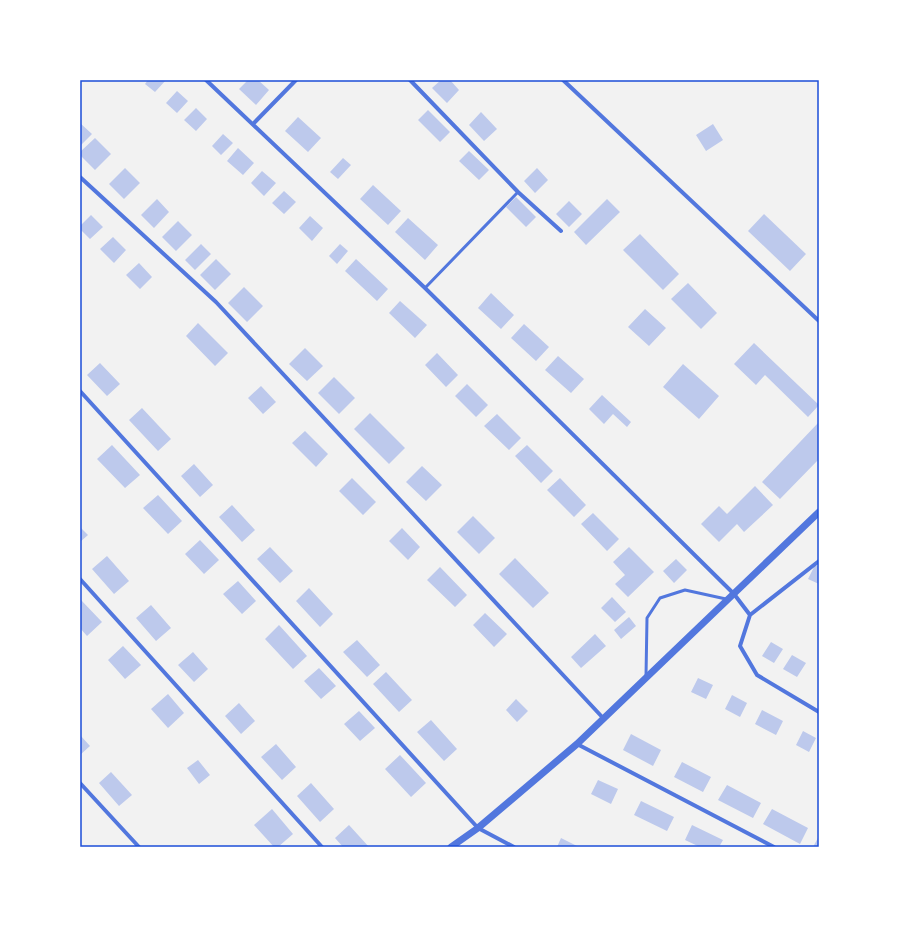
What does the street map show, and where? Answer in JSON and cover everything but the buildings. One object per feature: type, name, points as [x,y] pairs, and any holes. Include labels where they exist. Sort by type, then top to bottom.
[{"type":"street","points":[[206,80],[425,288],[734,594],[750,615]]},
{"type":"street","points":[[253,124],[296,80]]},
{"type":"street","points":[[410,80],[518,192],[561,231]]},
{"type":"street","points":[[563,80],[819,321]]},
{"type":"street","points":[[80,177],[216,302],[604,719]]},
{"type":"street","points":[[80,391],[478,828],[514,847]]},
{"type":"street","points":[[451,847],[478,828],[577,744],[819,512]]},
{"type":"street","points":[[819,561],[750,615],[740,646],[757,675],[819,712]]},
{"type":"street","points":[[80,579],[322,847]]},
{"type":"street","points":[[577,744],[774,847]]},
{"type":"street","points":[[80,783],[139,847]]},
{"type":"lane","points":[[425,288],[518,192]]},
{"type":"lane","points":[[646,679],[647,618],[660,598],[685,590],[728,600]]}]
